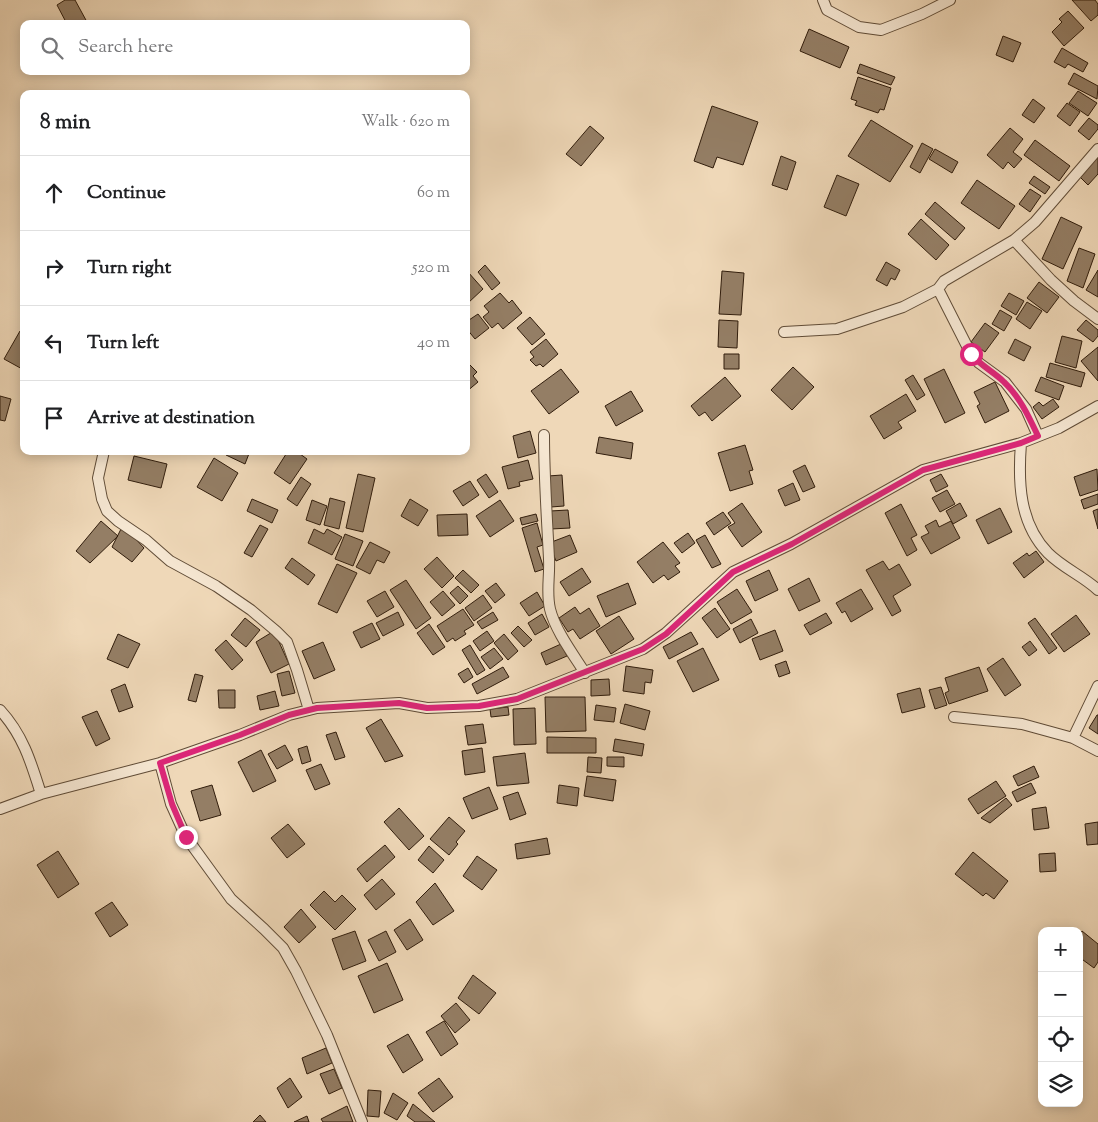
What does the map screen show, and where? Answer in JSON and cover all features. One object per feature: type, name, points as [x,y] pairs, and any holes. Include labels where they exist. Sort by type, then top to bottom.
[{"type":"street","points":[[823,0],[826,10],[860,28],[881,30],[922,14],[950,0]]},
{"type":"street","points":[[784,332],[837,329],[902,307],[938,289],[944,281],[1014,240],[1035,222],[1098,150]]},
{"type":"street","points":[[1014,240],[1063,291],[1098,318]]},
{"type":"street","points":[[938,289],[971,354],[979,363],[1005,382],[1026,409],[1038,436]]},
{"type":"street","points":[[0,810],[42,794],[160,763],[240,735],[289,715],[309,710],[399,703],[427,708],[479,706],[517,699],[643,649],[666,634],[733,572],[792,544],[923,470],[1021,443],[1059,428],[1098,406]]},
{"type":"street","points":[[544,435],[546,529],[549,560],[547,589],[550,610],[562,636],[585,673]]},
{"type":"street","points":[[1021,443],[1020,490],[1026,517],[1034,536],[1048,553],[1098,590]]},
{"type":"street","points":[[103,455],[98,478],[102,499],[107,511],[146,540],[170,561],[216,586],[251,610],[276,631],[286,642],[309,710]]},
{"type":"street","points":[[1073,738],[1098,686]]},
{"type":"street","points":[[0,710],[13,724],[31,760],[42,794]]},
{"type":"street","points":[[954,717],[1022,724],[1073,738],[1098,751]]},
{"type":"street","points":[[160,763],[172,804],[186,837],[231,899],[283,948],[296,971],[327,1035],[362,1122]]},
{"type":"building","points":[[65,0],[75,0],[86,20],[65,20],[57,5]]},
{"type":"building","points":[[1072,0],[1095,0],[1098,4],[1098,15],[1091,21]]},
{"type":"building","points":[[1068,11],[1084,28],[1064,46],[1052,32],[1062,22],[1059,19]]},
{"type":"building","points":[[809,29],[849,47],[840,68],[800,51]]},
{"type":"building","points":[[1003,36],[1021,43],[1013,62],[996,55]]},
{"type":"building","points":[[1062,48],[1088,63],[1083,72],[1068,64],[1065,68],[1054,62]]},
{"type":"building","points":[[860,64],[895,77],[891,85],[857,73]]},
{"type":"building","points":[[1074,73],[1098,86],[1097,99],[1068,84]]},
{"type":"building","points":[[858,77],[891,88],[884,110],[880,109],[878,113],[855,105],[857,101],[851,99]]},
{"type":"building","points":[[1078,91],[1097,103],[1088,116],[1069,103]]},
{"type":"building","points":[[1033,99],[1045,108],[1034,123],[1022,115]]},
{"type":"building","points":[[1067,103],[1080,112],[1070,126],[1057,116]]},
{"type":"building","points":[[712,106],[758,122],[743,165],[717,157],[713,168],[694,161]]},
{"type":"building","points":[[1089,118],[1098,125],[1098,129],[1089,140],[1078,131]]},
{"type":"building","points":[[871,120],[913,146],[890,182],[848,156]]},
{"type":"building","points":[[590,126],[604,138],[581,166],[566,154]]},
{"type":"building","points":[[1010,128],[1023,139],[1013,152],[1022,159],[1014,168],[1008,162],[1003,169],[987,155]]},
{"type":"building","points":[[1035,140],[1070,166],[1059,181],[1024,155]]},
{"type":"building","points":[[922,143],[933,149],[920,173],[910,167]]},
{"type":"building","points":[[935,149],[958,162],[952,173],[929,159]]},
{"type":"building","points":[[781,156],[796,162],[787,190],[772,185]]},
{"type":"building","points":[[1098,157],[1098,174],[1088,185],[1080,177]]},
{"type":"building","points":[[837,175],[859,184],[846,216],[824,207]]},
{"type":"building","points":[[1034,176],[1050,187],[1045,194],[1029,183]]},
{"type":"building","points":[[977,180],[1015,206],[999,229],[961,203]]},
{"type":"building","points":[[1030,189],[1041,196],[1030,212],[1019,204]]},
{"type":"building","points":[[935,202],[965,228],[955,240],[925,214]]},
{"type":"building","points":[[1061,217],[1082,227],[1063,269],[1042,259]]},
{"type":"building","points":[[921,219],[949,245],[936,260],[908,234]]},
{"type":"building","points":[[1079,248],[1095,254],[1083,288],[1067,281]]},
{"type":"building","points":[[886,262],[900,270],[895,280],[891,278],[887,286],[876,280]]},
{"type":"building","points":[[485,265],[500,283],[492,290],[478,272]]},
{"type":"building","points":[[1098,270],[1098,297],[1086,290]]},
{"type":"building","points":[[722,271],[744,273],[741,315],[719,314]]},
{"type":"building","points":[[470,274],[483,289],[470,301]]},
{"type":"building","points":[[1039,282],[1059,297],[1047,313],[1027,298]]},
{"type":"building","points":[[500,293],[509,303],[512,300],[522,313],[503,329],[498,323],[492,328],[483,317],[489,312],[484,306]]},
{"type":"building","points":[[1009,293],[1024,301],[1016,315],[1001,306]]},
{"type":"building","points":[[1027,302],[1042,311],[1030,329],[1016,319]]},
{"type":"building","points":[[1000,310],[1012,317],[1004,331],[992,324]]},
{"type":"building","points":[[478,314],[489,328],[475,339],[470,333],[470,319]]},
{"type":"building","points":[[530,317],[545,334],[532,345],[517,328]]},
{"type":"building","points":[[719,320],[738,321],[737,348],[718,347]]},
{"type":"building","points":[[1086,320],[1098,330],[1098,336],[1093,342],[1077,330]]},
{"type":"building","points":[[985,323],[999,333],[985,352],[971,342]]},
{"type":"building","points":[[20,331],[20,368],[4,359]]},
{"type":"building","points":[[1062,336],[1082,341],[1076,368],[1055,362]]},
{"type":"building","points":[[546,339],[558,354],[543,367],[540,364],[536,366],[530,360],[534,357],[530,352]]},
{"type":"building","points":[[1015,339],[1031,347],[1024,361],[1008,353]]},
{"type":"building","points":[[1098,347],[1098,381],[1081,361]]},
{"type":"building","points":[[724,354],[739,354],[739,369],[724,369]]},
{"type":"building","points":[[1050,363],[1085,373],[1081,387],[1046,377]]},
{"type":"building","points":[[470,365],[477,372],[473,376],[478,382],[470,389]]},
{"type":"building","points":[[793,367],[814,387],[792,410],[771,390]]},
{"type":"building","points":[[561,369],[579,392],[549,414],[531,391]]},
{"type":"building","points":[[944,369],[965,413],[945,423],[924,379]]},
{"type":"building","points":[[913,375],[925,395],[917,400],[905,380]]},
{"type":"building","points":[[725,377],[741,396],[712,421],[705,412],[699,416],[691,406]]},
{"type":"building","points":[[1041,377],[1064,386],[1059,400],[1035,391]]},
{"type":"building","points":[[995,382],[1009,411],[985,423],[977,406],[980,404],[974,392]]},
{"type":"building","points":[[631,391],[643,411],[616,426],[605,406]]},
{"type":"building","points":[[906,394],[916,411],[898,422],[902,428],[884,439],[870,416]]},
{"type":"building","points":[[0,396],[11,399],[5,421],[0,420]]},
{"type":"building","points":[[1053,399],[1059,407],[1042,419],[1033,407],[1039,402],[1043,406]]},
{"type":"building","points":[[530,431],[536,453],[518,458],[513,436]]},
{"type":"building","points":[[599,437],[633,443],[631,459],[596,453]]},
{"type":"building","points":[[745,445],[753,470],[749,471],[753,484],[730,491],[718,453]]},
{"type":"building","points":[[226,455],[248,455],[245,464]]},
{"type":"building","points":[[285,455],[302,455],[307,459],[290,484],[274,473]]},
{"type":"building","points":[[134,456],[167,464],[161,488],[128,480]]},
{"type":"building","points":[[214,458],[238,473],[222,501],[197,487]]},
{"type":"building","points":[[528,460],[533,479],[519,482],[520,486],[508,489],[502,467]]},
{"type":"building","points":[[805,465],[815,487],[803,492],[793,471]]},
{"type":"building","points":[[1097,469],[1098,490],[1080,496],[1074,477]]},
{"type":"building","points":[[358,474],[375,478],[363,532],[346,528]]},
{"type":"building","points":[[486,474],[498,492],[489,498],[477,480]]},
{"type":"building","points":[[941,474],[948,486],[936,492],[930,480]]},
{"type":"building","points":[[562,475],[564,506],[551,507],[548,476]]},
{"type":"building","points":[[301,477],[311,484],[297,506],[287,499]]},
{"type":"building","points":[[470,481],[479,495],[463,506],[453,491]]},
{"type":"building","points":[[793,483],[800,500],[785,506],[778,490]]},
{"type":"building","points":[[947,490],[955,504],[940,512],[932,498]]},
{"type":"building","points":[[1098,494],[1098,504],[1084,509],[1081,500]]},
{"type":"building","points":[[330,498],[345,502],[339,529],[324,525]]},
{"type":"building","points":[[252,499],[278,510],[272,523],[247,511]]},
{"type":"building","points":[[410,499],[428,510],[418,526],[401,516]]},
{"type":"building","points":[[312,500],[327,506],[320,525],[306,520]]},
{"type":"building","points":[[500,500],[514,521],[490,537],[476,516]]},
{"type":"building","points":[[742,503],[762,532],[742,547],[728,527],[735,523],[728,513]]},
{"type":"building","points":[[960,503],[967,516],[953,524],[946,511]]},
{"type":"building","points":[[901,504],[917,535],[911,538],[917,550],[907,556],[885,513]]},
{"type":"building","points":[[1000,508],[1012,532],[988,544],[976,520]]},
{"type":"building","points":[[1098,509],[1098,529],[1093,511]]},
{"type":"building","points":[[568,510],[570,528],[551,529],[550,511]]},
{"type":"building","points":[[723,512],[731,523],[714,535],[706,523]]},
{"type":"building","points":[[467,514],[468,535],[438,536],[437,515]]},
{"type":"building","points":[[536,514],[538,521],[522,525],[520,518]]},
{"type":"building","points":[[936,520],[939,527],[951,521],[960,538],[931,554],[921,537],[929,533],[925,526]]},
{"type":"building","points":[[101,521],[118,536],[90,563],[76,551]]},
{"type":"building","points":[[537,523],[543,545],[537,547],[544,569],[535,572],[522,528]]},
{"type":"building","points":[[123,525],[144,548],[132,562],[112,547]]},
{"type":"building","points":[[260,525],[268,529],[252,557],[244,553]]},
{"type":"building","points":[[314,529],[324,534],[327,529],[342,537],[332,555],[308,543]]},
{"type":"building","points":[[688,533],[695,543],[682,553],[674,543]]},
{"type":"building","points":[[345,534],[363,541],[353,566],[335,559]]},
{"type":"building","points":[[570,535],[577,552],[556,561],[549,543]]},
{"type":"building","points":[[705,535],[721,564],[712,568],[696,540]]},
{"type":"building","points":[[370,542],[390,552],[384,563],[377,560],[370,574],[356,567]]},
{"type":"building","points":[[663,542],[680,563],[675,566],[680,572],[668,580],[664,575],[653,583],[637,562]]},
{"type":"building","points":[[1036,551],[1044,562],[1024,578],[1013,563],[1027,553],[1029,556]]},
{"type":"building","points":[[437,557],[454,576],[442,588],[424,569]]},
{"type":"building","points":[[292,558],[315,575],[308,585],[285,568]]},
{"type":"building","points":[[883,561],[889,570],[899,564],[911,585],[893,596],[901,611],[892,616],[866,570]]},
{"type":"building","points":[[337,564],[357,573],[337,613],[318,604]]},
{"type":"building","points":[[582,568],[591,582],[569,596],[560,582]]},
{"type":"building","points":[[463,570],[479,585],[471,593],[455,578]]},
{"type":"building","points":[[769,570],[778,590],[755,601],[746,581]]},
{"type":"building","points":[[809,578],[820,601],[799,611],[788,589]]},
{"type":"building","points":[[406,580],[431,618],[416,629],[390,590]]},
{"type":"building","points":[[496,583],[505,595],[495,603],[485,591]]},
{"type":"building","points":[[628,583],[636,604],[606,617],[597,596]]},
{"type":"building","points":[[458,586],[468,596],[460,604],[450,593]]},
{"type":"building","points":[[737,589],[752,612],[731,624],[717,602]]},
{"type":"building","points":[[861,589],[873,609],[851,622],[845,611],[842,613],[836,603]]},
{"type":"building","points":[[385,591],[394,607],[377,617],[367,601]]},
{"type":"building","points":[[443,591],[455,605],[442,616],[430,602]]},
{"type":"building","points":[[537,592],[545,606],[529,616],[520,603]]},
{"type":"building","points":[[483,595],[492,608],[474,621],[465,608]]},
{"type":"building","points":[[575,607],[580,614],[589,608],[600,626],[580,639],[573,629],[568,632],[559,618]]},
{"type":"building","points":[[715,608],[730,629],[717,638],[702,618]]},
{"type":"building","points":[[463,609],[474,625],[464,631],[466,634],[455,641],[453,638],[447,642],[437,626]]},
{"type":"building","points":[[398,612],[404,625],[383,636],[376,623]]},
{"type":"building","points":[[493,612],[498,620],[482,629],[477,622]]},
{"type":"building","points":[[826,613],[832,623],[810,635],[804,625]]},
{"type":"building","points":[[542,614],[549,627],[535,635],[528,623]]},
{"type":"building","points":[[1076,615],[1090,634],[1064,652],[1051,634]]},
{"type":"building","points":[[619,616],[634,639],[611,654],[596,631]]},
{"type":"building","points":[[245,618],[260,630],[246,647],[231,635]]},
{"type":"building","points":[[1035,618],[1057,648],[1049,654],[1028,623]]},
{"type":"building","points":[[751,619],[758,633],[740,643],[733,629]]},
{"type":"building","points":[[372,623],[380,639],[361,648],[353,632]]},
{"type":"building","points":[[429,624],[445,647],[433,655],[417,633]]},
{"type":"building","points":[[518,626],[532,640],[524,647],[511,633]]},
{"type":"building","points":[[775,630],[783,651],[760,660],[752,639]]},
{"type":"building","points":[[274,631],[289,664],[271,673],[256,642]]},
{"type":"building","points":[[487,631],[494,641],[480,651],[473,641]]},
{"type":"building","points":[[691,632],[698,644],[669,659],[663,647]]},
{"type":"building","points":[[118,634],[140,644],[128,668],[107,659]]},
{"type":"building","points":[[504,634],[518,651],[508,660],[494,643]]},
{"type":"building","points":[[226,640],[243,660],[232,670],[215,650]]},
{"type":"building","points":[[1030,641],[1037,650],[1029,656],[1022,647]]},
{"type":"building","points":[[323,642],[335,670],[314,679],[302,651]]},
{"type":"building","points":[[561,644],[567,656],[546,665],[541,653]]},
{"type":"building","points":[[470,645],[485,670],[477,675],[462,650]]},
{"type":"building","points":[[494,648],[503,659],[490,669],[481,657]]},
{"type":"building","points":[[703,648],[719,680],[693,692],[677,661]]},
{"type":"building","points":[[1003,658],[1021,685],[1005,696],[987,669]]},
{"type":"building","points":[[786,661],[790,673],[779,677],[775,665]]},
{"type":"building","points":[[626,666],[653,670],[651,683],[645,682],[644,694],[623,691]]},
{"type":"building","points":[[503,667],[509,677],[477,694],[472,684]]},
{"type":"building","points":[[979,667],[988,691],[949,704],[945,693],[949,691],[945,678]]},
{"type":"building","points":[[468,668],[473,677],[464,683],[458,674]]},
{"type":"building","points":[[289,671],[295,693],[282,696],[277,674]]},
{"type":"building","points":[[195,674],[203,676],[196,702],[188,700]]},
{"type":"building","points":[[609,679],[610,695],[591,696],[591,680]]},
{"type":"building","points":[[125,684],[133,707],[119,712],[111,690]]},
{"type":"building","points":[[941,687],[947,705],[935,709],[929,690]]},
{"type":"building","points":[[920,688],[925,707],[902,713],[897,694]]},
{"type":"building","points":[[218,690],[235,690],[235,708],[219,708]]},
{"type":"building","points":[[275,691],[279,706],[260,710],[257,696]]},
{"type":"building","points":[[545,697],[585,697],[586,731],[546,732]]},
{"type":"building","points":[[625,704],[650,711],[645,730],[620,723]]},
{"type":"building","points":[[596,705],[616,708],[614,722],[594,720]]},
{"type":"building","points":[[508,707],[509,715],[491,717],[490,709]]},
{"type":"building","points":[[535,708],[536,744],[514,745],[513,709]]},
{"type":"building","points":[[97,711],[110,739],[96,746],[82,717]]},
{"type":"building","points":[[1098,715],[1098,734],[1089,728]]},
{"type":"building","points":[[381,719],[403,756],[385,762],[366,728]]},
{"type":"building","points":[[483,724],[486,743],[468,745],[465,726]]},
{"type":"building","points":[[336,732],[345,757],[335,760],[326,735]]},
{"type":"building","points":[[547,737],[596,738],[596,753],[547,753]]},
{"type":"building","points":[[615,739],[644,744],[642,756],[613,751]]},
{"type":"building","points":[[285,745],[293,760],[277,769],[268,754]]},
{"type":"building","points":[[307,746],[311,761],[302,764],[298,749]]},
{"type":"building","points":[[482,748],[485,772],[465,775],[462,751]]},
{"type":"building","points":[[261,750],[276,781],[253,792],[238,762]]},
{"type":"building","points":[[525,753],[529,783],[497,786],[493,757]]},
{"type":"building","points":[[588,757],[602,758],[601,773],[587,772]]},
{"type":"building","points":[[607,757],[624,757],[624,767],[607,766]]},
{"type":"building","points":[[321,764],[330,784],[315,790],[306,770]]},
{"type":"building","points":[[1034,766],[1039,777],[1018,786],[1013,776]]},
{"type":"building","points":[[587,776],[616,780],[613,801],[584,796]]},
{"type":"building","points":[[996,781],[1006,796],[978,814],[968,799]]},
{"type":"building","points":[[1031,783],[1036,793],[1017,802],[1012,792]]},
{"type":"building","points":[[212,785],[221,815],[200,821],[191,791]]},
{"type":"building","points":[[559,785],[579,788],[577,806],[557,803]]},
{"type":"building","points":[[489,787],[498,809],[472,819],[463,798]]},
{"type":"building","points":[[518,792],[526,814],[510,820],[503,797]]},
{"type":"building","points":[[1006,798],[1012,805],[990,823],[981,818]]},
{"type":"building","points":[[1046,807],[1049,828],[1034,830],[1032,809]]},
{"type":"building","points":[[399,808],[424,836],[409,850],[384,822]]},
{"type":"building","points":[[449,817],[465,831],[449,855],[430,839]]},
{"type":"building","points":[[1098,822],[1098,844],[1087,845],[1085,824]]},
{"type":"building","points":[[288,824],[305,844],[287,858],[271,838]]},
{"type":"building","points":[[547,838],[550,854],[517,859],[515,844]]},
{"type":"building","points":[[385,845],[395,857],[367,882],[357,869]]},
{"type":"building","points":[[429,846],[444,860],[433,873],[418,860]]},
{"type":"building","points":[[58,851],[79,884],[58,898],[37,865]]},
{"type":"building","points":[[973,852],[1008,881],[994,899],[986,893],[983,896],[955,874]]},
{"type":"building","points":[[1055,853],[1056,871],[1040,872],[1039,854]]},
{"type":"building","points":[[477,856],[497,870],[482,890],[463,876]]},
{"type":"building","points":[[382,879],[395,894],[376,910],[364,895]]},
{"type":"building","points":[[435,883],[454,911],[433,925],[416,902]]},
{"type":"building","points":[[324,891],[335,902],[342,895],[356,909],[335,930],[310,905]]},
{"type":"building","points":[[112,902],[128,925],[110,937],[95,913]]},
{"type":"building","points":[[301,909],[316,927],[299,943],[284,927]]},
{"type":"building","points":[[410,919],[423,940],[407,950],[394,930]]},
{"type":"building","points":[[355,931],[366,961],[343,970],[332,939]]},
{"type":"building","points":[[386,931],[396,952],[379,961],[368,940]]},
{"type":"building","points":[[1083,932],[1098,944],[1098,962],[1094,968],[1083,960]]},
{"type":"building","points":[[387,963],[403,1000],[374,1013],[358,976]]},
{"type":"building","points":[[473,975],[496,993],[479,1014],[458,998]]},
{"type":"building","points":[[456,1003],[470,1020],[455,1033],[441,1016]]},
{"type":"building","points":[[444,1021],[458,1044],[441,1056],[426,1032]]},
{"type":"building","points":[[408,1034],[423,1060],[403,1073],[387,1046]]},
{"type":"building","points":[[326,1048],[332,1063],[307,1074],[302,1058]]},
{"type":"building","points":[[334,1069],[342,1088],[329,1094],[320,1074]]},
{"type":"building","points":[[290,1078],[302,1097],[288,1108],[277,1088]]},
{"type":"building","points":[[439,1078],[453,1097],[433,1112],[418,1093]]},
{"type":"building","points":[[368,1090],[381,1091],[379,1117],[367,1116]]},
{"type":"building","points":[[393,1093],[408,1103],[397,1120],[384,1113]]},
{"type":"building","points":[[413,1104],[435,1122],[415,1122],[407,1116]]},
{"type":"building","points":[[347,1106],[353,1122],[323,1122],[321,1119]]},
{"type":"building","points":[[260,1115],[266,1122],[253,1122]]},
{"type":"building","points":[[307,1116],[309,1122],[294,1122]]},
{"type":"route","points":[[186,837],[172,804],[160,763],[240,735],[289,715],[317,708],[399,703],[427,708],[479,706],[517,699],[643,649],[666,634],[733,572],[792,544],[923,470],[1021,443],[1038,436],[1026,409],[1005,382],[979,363],[971,354]]}]
